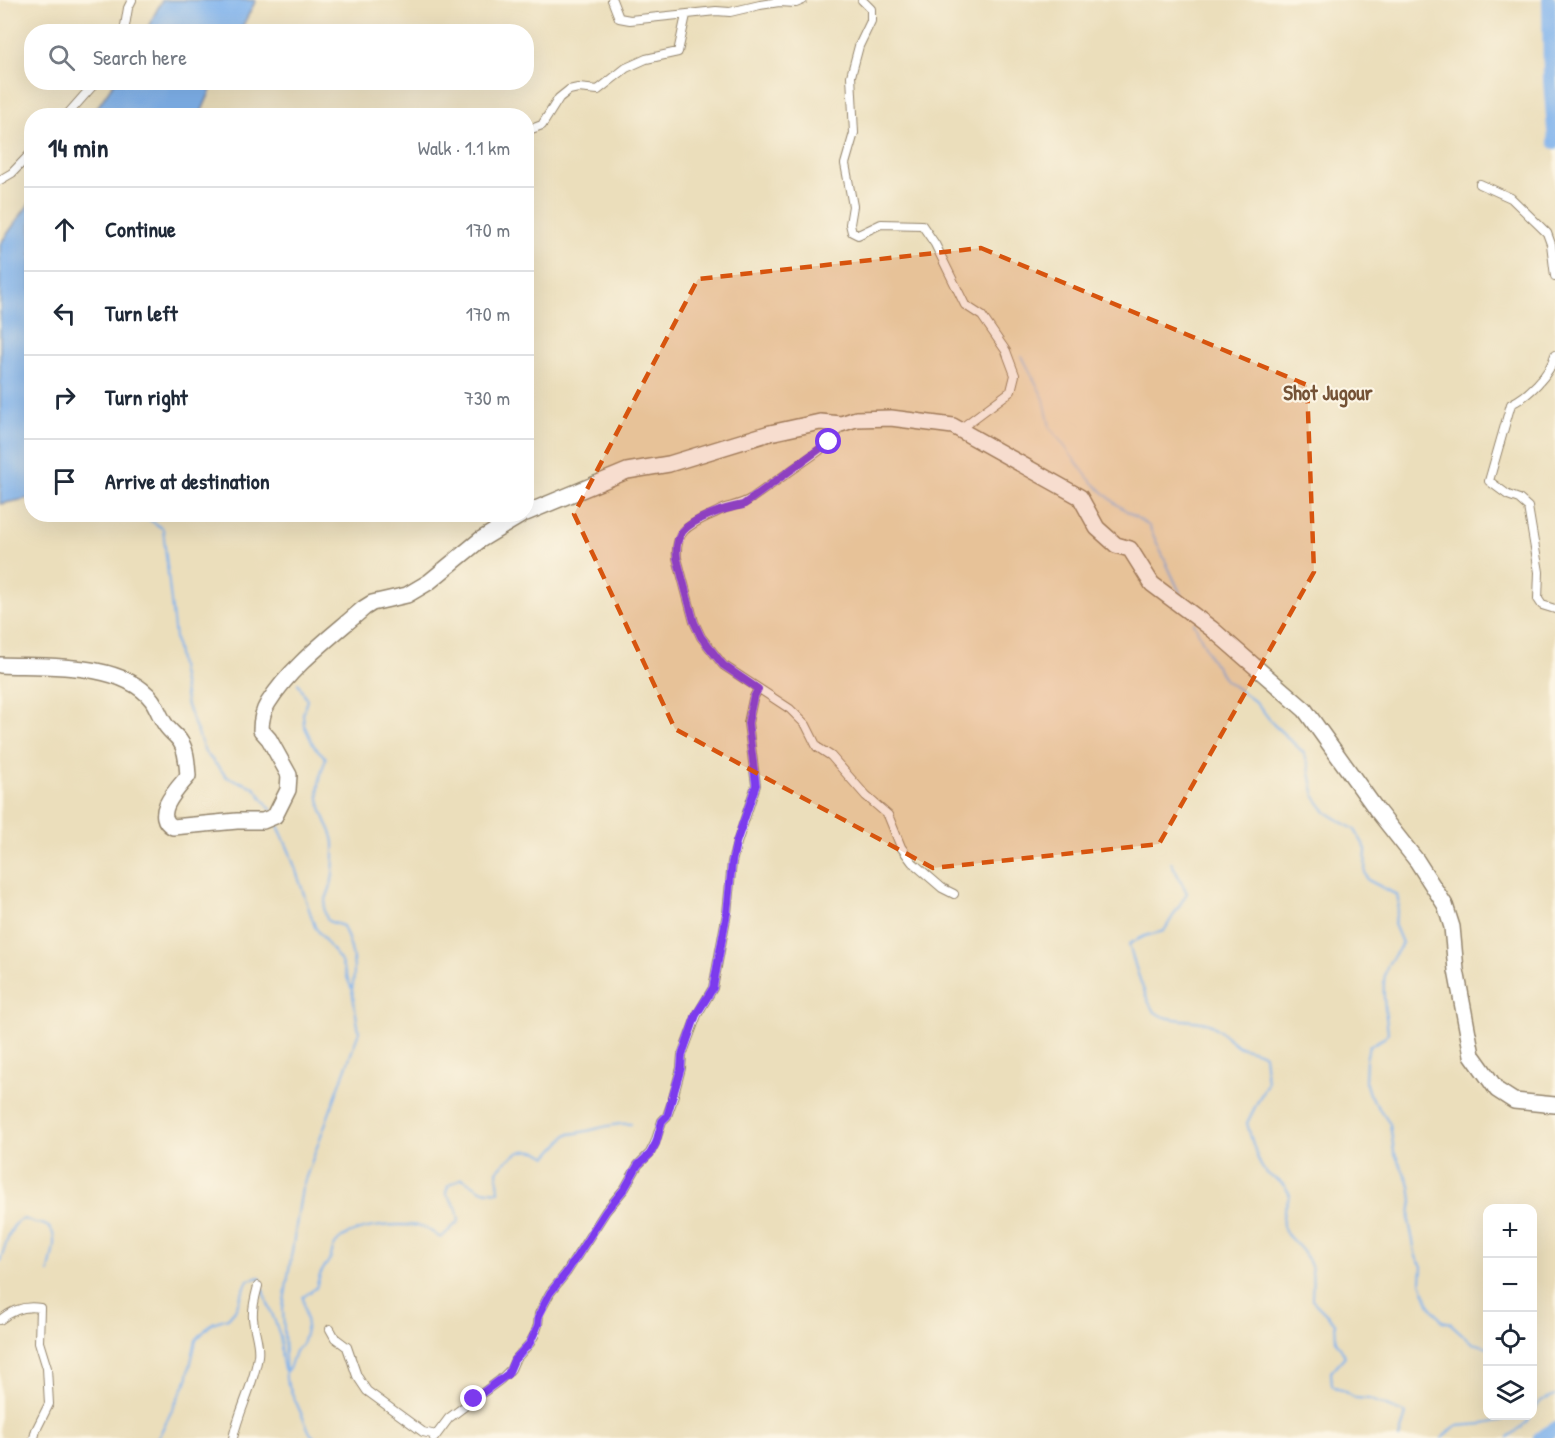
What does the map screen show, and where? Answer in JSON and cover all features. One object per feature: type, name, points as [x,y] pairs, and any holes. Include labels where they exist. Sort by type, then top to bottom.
[{"type":"highway","points":[[534,510],[627,471],[669,464],[770,433],[820,422],[841,424],[856,419],[891,418],[953,426],[1080,497],[1097,528],[1116,544],[1130,549],[1152,584],[1212,629],[1305,710],[1376,809],[1418,861],[1445,905],[1452,927],[1456,970],[1472,1055],[1497,1090],[1514,1101],[1555,1106]]},
{"type":"highway","points":[[0,665],[99,671],[136,685],[152,700],[166,726],[181,742],[187,759],[188,776],[168,803],[164,818],[166,823],[173,826],[263,821],[275,816],[288,790],[289,775],[269,739],[261,730],[261,720],[266,705],[284,682],[318,647],[364,608],[372,603],[407,595],[429,582],[480,540],[511,522]]},
{"type":"street","points":[[125,24],[132,0]]},
{"type":"street","points":[[612,0],[619,18],[630,20],[730,12],[760,5],[779,2],[796,3],[803,0]]},
{"type":"street","points":[[862,0],[871,9],[872,21],[859,46],[851,76],[854,133],[845,164],[853,206],[850,224],[852,232],[858,235],[881,224],[922,225],[940,254],[965,305],[982,316],[1006,351],[1015,375],[1011,391],[959,430]]},
{"type":"street","points":[[534,128],[542,125],[559,98],[569,90],[578,88],[598,90],[626,68],[646,59],[678,52],[686,15]]},
{"type":"street","points":[[73,108],[89,90]]},
{"type":"street","points":[[0,180],[12,173],[24,160]]},
{"type":"street","points":[[1480,184],[1511,198],[1547,233],[1551,244],[1555,276]]},
{"type":"street","points":[[1555,355],[1533,389],[1524,398],[1511,404],[1489,481],[1508,495],[1519,498],[1528,507],[1539,572],[1538,599],[1542,605],[1555,609]]},
{"type":"street","points":[[841,424],[835,435],[819,451],[743,505],[726,508],[692,524],[683,531],[676,548],[677,558],[694,622],[701,637],[723,665],[790,709],[806,725],[817,747],[831,756],[866,796],[888,815],[901,847],[912,862],[942,888],[954,894]]},
{"type":"street","points":[[330,1329],[334,1338],[346,1347],[357,1376],[367,1391],[423,1432],[435,1436],[449,1418],[511,1369],[514,1360],[530,1343],[535,1334],[539,1314],[550,1293],[566,1273],[606,1211],[625,1188],[638,1165],[650,1154],[656,1143],[662,1121],[667,1116],[672,1102],[682,1055],[696,1015],[713,988],[727,913],[736,843],[756,785],[748,723],[753,699],[758,689]]},
{"type":"street","points":[[233,1438],[240,1410],[249,1394],[258,1353],[253,1319],[253,1304],[258,1286]]},
{"type":"street","points":[[0,1320],[8,1313],[29,1306],[40,1308],[39,1342],[47,1368],[49,1404],[34,1438]]},
{"type":"highlighted area","points":[[981,248],[1307,385],[1314,572],[1159,844],[933,868],[675,729],[574,514],[698,279]]},
{"type":"water","points":[[162,0],[256,0],[244,24],[150,24]]},
{"type":"water","points":[[109,90],[211,90],[203,108],[97,108]]},
{"type":"water","points":[[24,211],[24,499],[0,504],[0,244]]},
{"type":"waterway","points":[[1549,0],[1550,80],[1555,142]]},
{"type":"waterway","points":[[1022,356],[1044,399],[1050,427],[1089,479],[1116,504],[1149,526],[1183,599]]},
{"type":"waterway","points":[[153,522],[163,529],[175,638],[187,706],[205,752],[227,777],[254,787],[272,811]]},
{"type":"waterway","points":[[1194,623],[1210,657],[1225,680],[1257,703],[1273,724],[1303,752],[1308,763],[1315,797],[1326,812],[1355,830],[1366,849],[1365,873],[1368,880],[1397,895],[1399,904],[1394,924],[1402,943],[1388,964],[1385,975],[1384,1000],[1388,1033],[1384,1038],[1369,1046],[1365,1081],[1369,1094],[1390,1124],[1394,1152],[1410,1185],[1412,1201],[1409,1221],[1416,1257],[1422,1266],[1421,1282],[1429,1304],[1442,1321],[1450,1323],[1472,1343],[1483,1346]]},
{"type":"waterway","points":[[298,683],[307,700],[303,713],[304,725],[314,746],[326,758],[318,790],[322,812],[332,834],[334,862],[325,911],[328,921],[343,926],[349,942],[354,965],[352,990]]},
{"type":"waterway","points":[[276,821],[290,853],[315,927],[340,960],[352,990],[359,1032],[302,1188],[283,1308],[286,1380],[310,1433],[315,1438]]},
{"type":"waterway","points":[[1171,862],[1187,893],[1164,931],[1145,936],[1129,944],[1144,991],[1155,1012],[1167,1018],[1209,1024],[1238,1046],[1264,1055],[1267,1083],[1247,1123],[1263,1169],[1280,1182],[1290,1195],[1284,1210],[1284,1229],[1306,1255],[1311,1266],[1312,1300],[1335,1323],[1336,1341],[1345,1356],[1331,1372],[1332,1385],[1356,1398],[1369,1399],[1406,1414],[1399,1438]]},
{"type":"waterway","points":[[158,1438],[187,1380],[196,1340],[212,1323],[228,1318],[235,1310],[248,1280],[260,1277],[280,1337],[285,1371],[289,1369],[295,1351],[302,1345],[307,1326],[303,1297],[316,1288],[334,1247],[342,1238],[362,1229],[399,1225],[423,1227],[441,1238],[459,1221],[457,1209],[446,1193],[448,1186],[462,1178],[481,1190],[499,1192],[497,1171],[518,1153],[536,1151],[547,1157],[568,1134],[631,1124]]},
{"type":"waterway","points":[[0,1261],[14,1226],[19,1220],[26,1219],[45,1225],[52,1231],[54,1243],[49,1272]]},
{"type":"waterway","points":[[1537,1406],[1541,1401],[1555,1395]]},
{"type":"waterway","points":[[1442,1438],[1456,1426],[1503,1420]]},
{"type":"waterway","points":[[1508,1438],[1529,1420]]},
{"type":"waterway","points":[[1540,1438],[1555,1429]]},
{"type":"district","name":"Shot Jugour","points":[[1328,393]]},
{"type":"route","points":[[474,1399],[508,1374],[514,1360],[535,1334],[539,1314],[550,1293],[590,1238],[606,1211],[625,1188],[638,1165],[650,1154],[656,1143],[662,1121],[667,1116],[672,1102],[682,1055],[688,1044],[696,1015],[713,988],[727,913],[729,881],[736,843],[756,785],[748,723],[753,699],[758,689],[723,665],[701,637],[694,622],[677,558],[676,548],[680,537],[683,531],[692,524],[726,508],[743,505],[829,442]]}]
